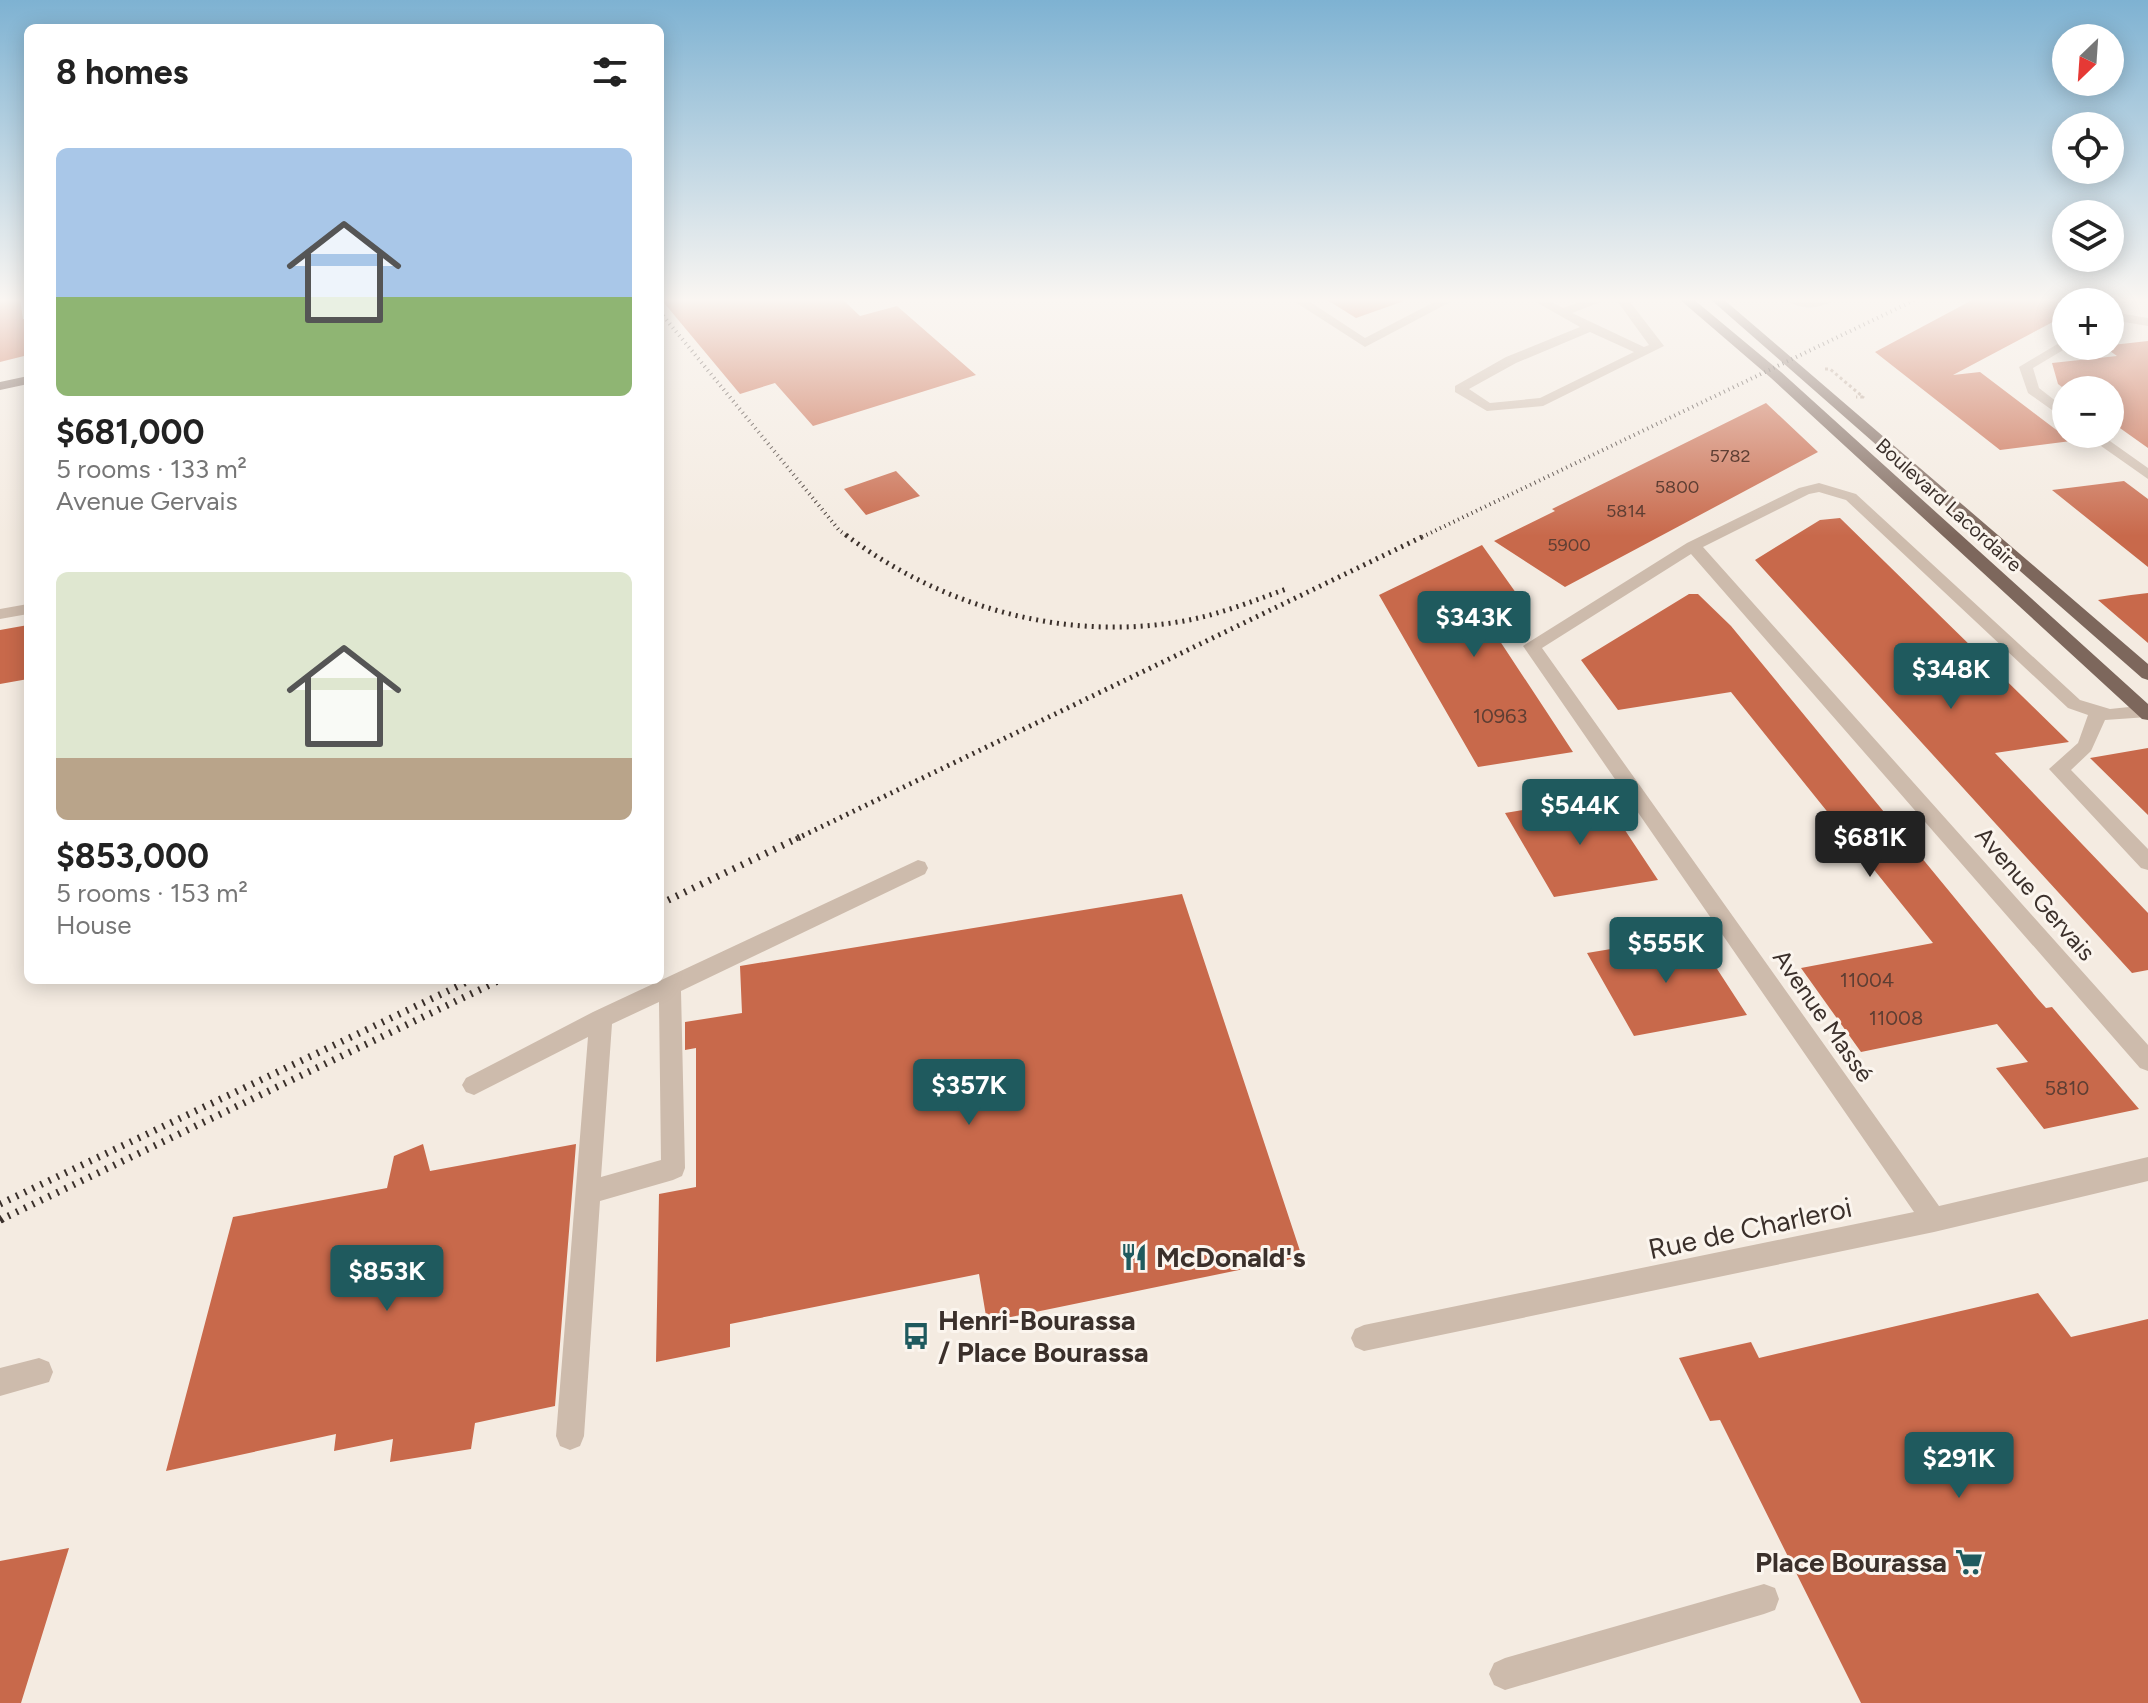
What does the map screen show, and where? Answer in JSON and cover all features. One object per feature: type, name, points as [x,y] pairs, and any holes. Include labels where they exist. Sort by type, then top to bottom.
[{"type":"main road","name":"Boulevard Lacordaire","points":[[1779,377],[2147,712]]},
{"type":"main road","name":"Boulevard Lacordaire","points":[[1807,377],[2148,674]]},
{"type":"main road","points":[[0,386],[24,381]]},
{"type":"street","points":[[1480,377],[1460,389],[1487,407],[1543,402],[1593,377]]},
{"type":"street","points":[[2029,377],[2033,390],[2052,405]]},
{"type":"street","points":[[2110,448],[2148,475]]},
{"type":"street","points":[[1693,546],[1804,491],[1819,487],[1835,490],[1851,497],[2064,697],[2098,713],[2147,712]]},
{"type":"street","name":"Avenue Massé","points":[[1693,546],[1532,646],[1934,1220]]},
{"type":"street","name":"Avenue Gervais","points":[[1693,546],[2148,1061]]},
{"type":"street","points":[[0,614],[24,610]]},
{"type":"street","points":[[2098,713],[2086,748],[2077,759],[2058,769],[2148,862]]},
{"type":"street","points":[[474,1085],[601,1019],[918,868]]},
{"type":"street","points":[[588,1193],[673,1168],[670,986]]},
{"type":"street","points":[[570,1436],[601,1019]]},
{"type":"street","name":"Rue de Charleroi","points":[[1364,1338],[1934,1220],[2148,1169]]},
{"type":"street","points":[[0,1382],[39,1372]]},
{"type":"street","points":[[1505,1674],[1764,1599]]},
{"type":"path","points":[[1840,377],[1863,397],[1857,397]]},
{"type":"building","points":[[726,377],[968,377],[813,426],[775,383],[740,394]]},
{"type":"building","points":[[1907,377],[1987,377],[2052,427],[2052,443],[2000,450]]},
{"type":"building","points":[[2124,377],[2148,377],[2148,448],[2124,431]]},
{"type":"building","points":[[1766,403],[1818,452],[1565,587],[1494,541],[1555,511],[1552,509]]},
{"type":"building","points":[[896,471],[920,496],[866,515],[844,489]]},
{"type":"building","points":[[2124,481],[2148,499],[2148,567],[2052,490]]},
{"type":"building","points":[[1840,518],[2069,742],[1995,753],[2148,913],[2148,970],[2132,973],[1755,560],[1820,520]]},
{"type":"building","points":[[1482,545],[1526,607],[1490,626],[1573,752],[1478,767],[1379,595]]},
{"type":"building","points":[[2148,593],[2148,643],[2098,600],[2131,595]]},
{"type":"building","points":[[1689,594],[1698,594],[1731,626],[2037,998],[2046,1008],[2052,1007],[2139,1109],[2044,1129],[1996,1068],[2028,1062],[1997,1024],[1861,1052],[1801,968],[1933,943],[1731,692],[1618,710],[1581,660]]},
{"type":"building","points":[[24,626],[24,680],[0,684],[0,630]]},
{"type":"building","points":[[2148,748],[2148,815],[2090,758]]},
{"type":"building","points":[[1603,797],[1658,880],[1554,897],[1505,813]]},
{"type":"building","points":[[1182,894],[1302,1257],[987,1322],[979,1274],[730,1324],[730,1347],[656,1362],[659,1194],[696,1187],[696,1048],[685,1050],[685,1022],[742,1013],[740,966]]},
{"type":"building","points":[[1695,935],[1747,1015],[1634,1036],[1587,953]]},
{"type":"building","points":[[423,1144],[430,1171],[576,1144],[555,1406],[475,1423],[471,1449],[390,1462],[393,1439],[334,1451],[336,1434],[166,1471],[233,1217],[387,1188],[394,1156]]},
{"type":"building","name":"Place Bourassa","points":[[2038,1293],[2071,1337],[2148,1319],[2148,1703],[1861,1703],[1720,1420],[1710,1421],[1679,1358],[1751,1342],[1759,1358]]},
{"type":"building","points":[[69,1548],[21,1703],[0,1703],[0,1561]]},
{"type":"railway","points":[[714,377],[848,537]]},
{"type":"railway","points":[[1422,537],[1754,377]]},
{"type":"railway","points":[[846,535],[882,560],[962,599],[1046,622],[1134,627],[1178,622],[1220,612],[1289,588]]},
{"type":"railway","points":[[796,839],[1426,535]]},
{"type":"railway","points":[[664,902],[800,837]]},
{"type":"railway","points":[[0,1204],[463,984]]},
{"type":"railway","points":[[3,1218],[0,1220],[492,984]]},
{"type":"place","name":"McDonald's","points":[[1134,1257]]},
{"type":"place","name":"Henri-Bourassa / Place Bourassa","points":[[916,1336]]},
{"type":"place","name":"Place Bourassa","points":[[1969,1562]]}]
